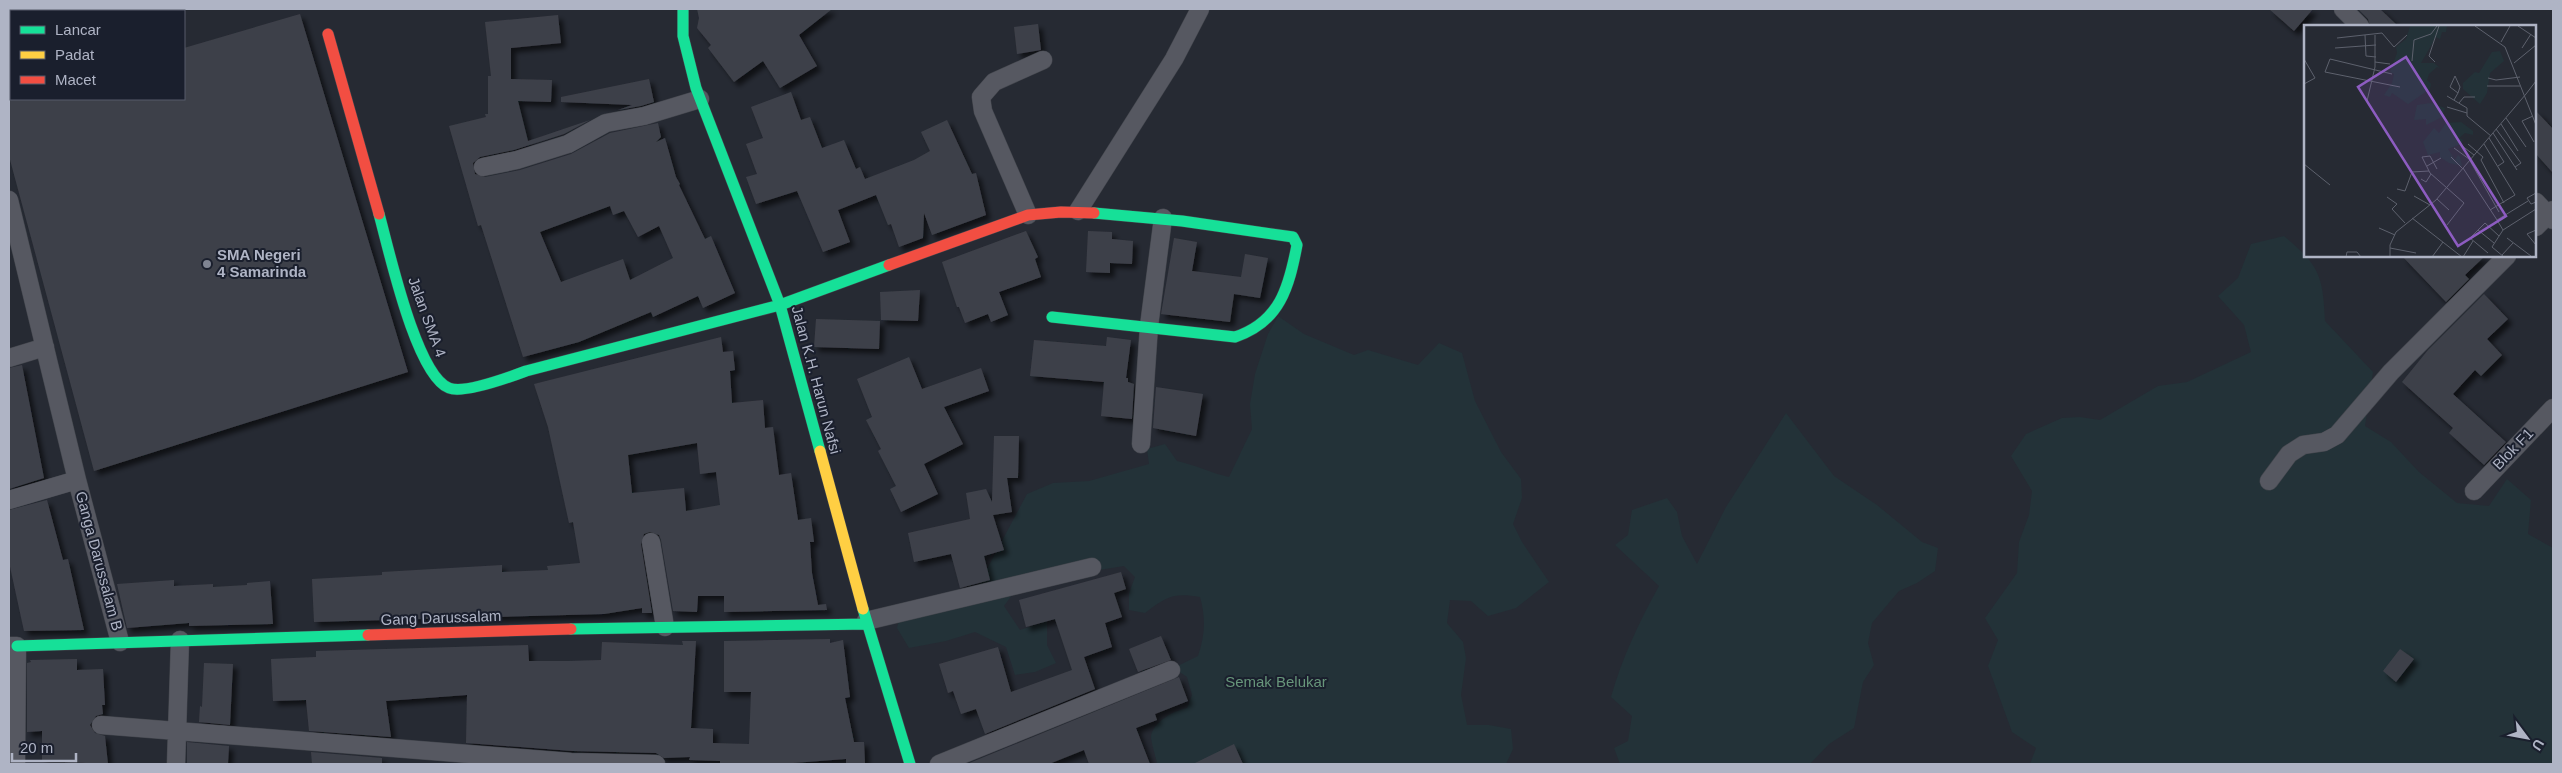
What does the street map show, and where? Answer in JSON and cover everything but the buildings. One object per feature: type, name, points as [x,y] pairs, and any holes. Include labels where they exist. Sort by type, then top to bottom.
[{"type":"street","name":"Jalan K.H. Harun Nafsi","points":[[682,9],[683,36],[698,93],[780,305],[867,623],[910,764]]},
{"type":"street","points":[[1078,211],[1174,59],[1200,9]]},
{"type":"street","points":[[2343,9],[2359,25]]},
{"type":"street","name":"Jalan SMA 4","points":[[328,34],[405,307],[424,361],[443,387],[459,390],[491,384],[526,371],[780,305],[1028,214],[1062,210],[1162,218],[1293,237],[1297,245],[1290,282],[1285,294],[1260,328],[1249,334],[1235,337],[1149,326]]},
{"type":"street","points":[[1028,214],[983,111],[981,97],[994,82],[1043,60]]},
{"type":"street","points":[[483,167],[517,160],[568,144],[606,123],[644,116],[698,93]]},
{"type":"street","name":"Ganga Darussalam B","points":[[9,200],[77,480],[120,642]]},
{"type":"street","points":[[2537,203],[2552,215],[2537,227]]},
{"type":"street","points":[[1141,444],[1149,326],[1162,218]]},
{"type":"street","points":[[2269,481],[2289,454],[2303,445],[2324,442],[2337,435],[2398,365],[2505,258]]},
{"type":"street","points":[[1052,317],[1149,326]]},
{"type":"street","points":[[9,358],[45,347]]},
{"type":"street","name":"Blok F1","points":[[2474,491],[2553,408]]},
{"type":"street","points":[[9,500],[77,480]]},
{"type":"street","points":[[651,542],[665,627]]},
{"type":"street","points":[[867,623],[1092,567]]},
{"type":"street","name":"Gang Darussalam","points":[[13,646],[180,640],[867,623]]},
{"type":"street","points":[[176,764],[180,640]]},
{"type":"street","points":[[13,646],[12,733],[16,764]]},
{"type":"street","points":[[939,764],[1171,670]]},
{"type":"street","points":[[101,724],[572,762],[656,764]]},
{"type":"green space","points":[[2284,236],[2312,264],[2317,272],[2323,292],[2325,321],[2373,372],[2365,426],[2391,442],[2419,472],[2457,503],[2489,506],[2507,479],[2531,500],[2528,534],[2553,548],[2553,764],[2030,764],[2036,748],[2012,732],[1988,666],[1998,640],[1985,618],[2017,573],[2019,542],[2029,515],[2032,491],[2011,456],[2026,434],[2062,418],[2080,417],[2100,420],[2158,386],[2187,382],[2251,352],[2244,325],[2218,296],[2238,278],[2251,244]]},
{"type":"green space","name":"Semak Belukar","points":[[1278,316],[1304,334],[1354,355],[1368,350],[1418,365],[1439,343],[1462,353],[1475,401],[1501,452],[1521,479],[1522,498],[1513,524],[1522,542],[1549,582],[1516,608],[1488,616],[1471,601],[1450,600],[1447,623],[1463,642],[1466,658],[1461,695],[1467,725],[1489,725],[1511,729],[1513,749],[1506,764],[1157,764],[1151,739],[1155,726],[1176,711],[1187,708],[1192,695],[1187,677],[1178,671],[1149,680],[1198,656],[1203,634],[1203,612],[1200,597],[1183,595],[1170,597],[1145,613],[1129,610],[1129,593],[1135,577],[1124,566],[1099,570],[1012,595],[1004,606],[1020,630],[1047,621],[1047,645],[1056,663],[1035,672],[1015,675],[1006,647],[975,632],[946,641],[909,648],[897,628],[901,612],[945,610],[979,584],[1027,494],[1053,483],[1089,481],[1149,464],[1147,449],[1165,444],[1177,461],[1229,477],[1252,429],[1250,404],[1255,374],[1268,334]]},
{"type":"green space","points":[[1786,413],[1834,476],[1877,505],[1922,542],[1938,548],[1935,571],[1917,583],[1899,591],[1872,623],[1868,643],[1874,665],[1863,682],[1854,728],[1829,744],[1810,764],[1620,764],[1614,748],[1628,741],[1632,716],[1611,697],[1620,668],[1632,640],[1659,586],[1615,545],[1628,535],[1632,510],[1667,498],[1677,512],[1682,536],[1697,564],[1726,507]]},
{"type":"traffic: fast","points":[[683,9],[683,36],[696,88],[780,305],[820,451]]},
{"type":"traffic: fast","points":[[1052,317],[1235,337],[1263,322],[1280,301],[1286,289],[1297,245],[1293,237],[1182,221],[1094,213]]},
{"type":"traffic: fast","points":[[379,214],[405,310],[415,337],[437,378],[449,388],[456,389],[476,387],[526,371],[780,305],[889,265]]},
{"type":"traffic: fast","points":[[863,609],[910,764]]},
{"type":"traffic: fast","points":[[571,629],[867,624]]},
{"type":"traffic: fast","points":[[17,646],[368,635]]},
{"type":"traffic: slow","points":[[820,451],[863,609]]},
{"type":"traffic: jam","points":[[328,34],[379,214]]},
{"type":"traffic: jam","points":[[889,265],[1028,215],[1061,212],[1094,213]]},
{"type":"traffic: jam","points":[[368,635],[571,629]]},
{"type":"place","name":"SMA Negeri 4 Samarinda","points":[[207,264]]}]
